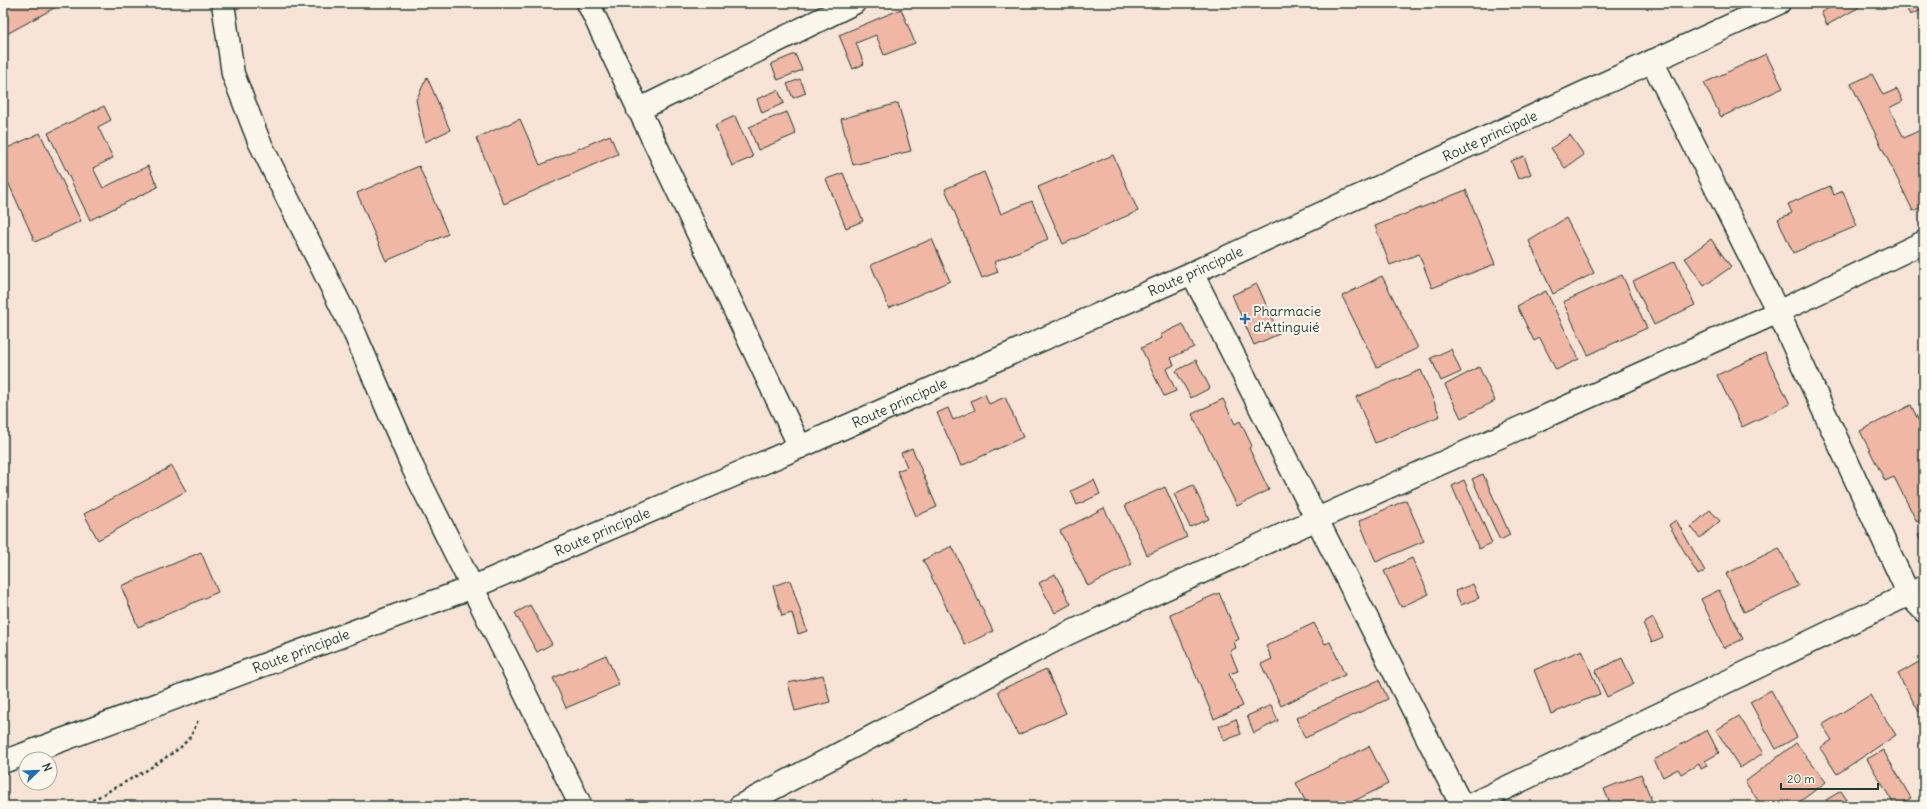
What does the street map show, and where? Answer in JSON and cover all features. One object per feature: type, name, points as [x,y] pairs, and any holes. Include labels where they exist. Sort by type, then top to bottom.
[{"type":"street","points":[[223,3],[233,74],[260,141],[355,334],[413,468],[581,806]]},
{"type":"street","points":[[588,3],[800,447]]},
{"type":"street","points":[[638,110],[854,3]]},
{"type":"street","name":"Route principale","points":[[3,762],[473,588],[800,447],[1192,273],[1779,3]]},
{"type":"street","points":[[1652,61],[1916,591],[1924,611]]},
{"type":"street","points":[[740,806],[1067,634],[1317,519],[1778,312],[1924,242]]},
{"type":"street","points":[[1192,273],[1462,806]]},
{"type":"street","points":[[1468,806],[1916,591]]},
{"type":"path","points":[[82,806],[147,770],[180,748],[191,736],[197,723],[209,685]]},
{"type":"building","points":[[3,3],[57,3],[58,6],[3,36]]},
{"type":"building","points":[[1840,3],[1860,3],[1858,8],[1827,25],[1821,12]]},
{"type":"building","points":[[1904,3],[1924,3],[1924,9],[1910,15]]},
{"type":"building","points":[[901,9],[915,43],[884,55],[876,35],[856,43],[864,64],[853,69],[839,35]]},
{"type":"building","points":[[795,54],[802,70],[778,80],[771,64]]},
{"type":"building","points":[[1766,54],[1783,88],[1721,117],[1704,83]]},
{"type":"building","points":[[1872,74],[1883,95],[1897,89],[1903,101],[1889,108],[1904,138],[1924,128],[1924,206],[1913,211],[1851,84]]},
{"type":"building","points":[[427,77],[450,130],[425,142],[416,100]]},
{"type":"building","points":[[800,79],[806,93],[793,98],[787,84]]},
{"type":"building","points":[[778,90],[784,103],[762,113],[757,99]]},
{"type":"building","points":[[898,103],[911,151],[853,165],[841,119]]},
{"type":"building","points":[[104,106],[111,120],[98,127],[113,158],[93,168],[103,188],[148,166],[158,187],[90,220],[48,133]]},
{"type":"building","points":[[787,112],[796,134],[758,150],[749,127]]},
{"type":"building","points":[[735,116],[753,157],[732,166],[715,125]]},
{"type":"building","points":[[520,119],[540,165],[610,135],[618,154],[504,204],[476,138]]},
{"type":"building","points":[[40,133],[81,221],[35,242],[3,171],[3,150]]},
{"type":"building","points":[[1570,135],[1584,155],[1565,168],[1551,148]]},
{"type":"building","points":[[1113,155],[1138,211],[1063,244],[1038,187]]},
{"type":"building","points":[[1524,156],[1531,174],[1518,179],[1511,161]]},
{"type":"building","points":[[419,166],[448,234],[386,261],[357,193]]},
{"type":"building","points":[[984,172],[1001,214],[1032,201],[1048,239],[994,262],[998,272],[982,278],[945,189]]},
{"type":"building","points":[[843,173],[863,221],[846,228],[826,179]]},
{"type":"building","points":[[1830,186],[1834,195],[1843,191],[1857,226],[1793,253],[1778,219],[1792,213],[1788,204]]},
{"type":"building","points":[[1466,190],[1495,264],[1432,288],[1419,254],[1390,265],[1375,226]]},
{"type":"building","points":[[1566,218],[1594,273],[1553,294],[1529,241]]},
{"type":"building","points":[[932,239],[950,281],[889,308],[871,265]]},
{"type":"building","points":[[1711,239],[1731,267],[1704,286],[1685,258]]},
{"type":"building","points":[[1675,261],[1695,305],[1654,325],[1633,281]]},
{"type":"building","points":[[1622,275],[1647,328],[1588,355],[1563,302]]},
{"type":"building","points":[[1382,276],[1418,348],[1377,367],[1342,296]]},
{"type":"building","points":[[1257,284],[1279,334],[1254,345],[1232,295]]},
{"type":"building","points":[[1546,291],[1579,359],[1556,370],[1540,338],[1534,341],[1517,306]]},
{"type":"building","points":[[1183,324],[1194,347],[1171,358],[1174,365],[1166,369],[1176,391],[1164,396],[1141,348],[1162,338],[1160,335]]},
{"type":"building","points":[[1451,349],[1461,372],[1441,381],[1431,358]]},
{"type":"building","points":[[1765,353],[1790,404],[1742,427],[1717,375]]},
{"type":"building","points":[[1196,360],[1210,388],[1191,398],[1176,371]]},
{"type":"building","points":[[1479,367],[1495,401],[1461,418],[1445,385]]},
{"type":"building","points":[[1421,370],[1440,416],[1375,443],[1356,397]]},
{"type":"building","points":[[985,394],[989,404],[1005,397],[1023,437],[961,466],[937,413],[948,408],[953,420],[975,410],[971,401]]},
{"type":"building","points":[[1223,399],[1235,424],[1240,421],[1252,446],[1249,448],[1269,490],[1237,506],[1192,414]]},
{"type":"building","points":[[1911,405],[1924,432],[1924,519],[1917,522],[1894,477],[1885,481],[1860,431]]},
{"type":"building","points":[[912,448],[937,507],[916,516],[897,471],[907,467],[901,453]]},
{"type":"building","points":[[172,466],[186,491],[98,540],[84,514]]},
{"type":"building","points":[[1483,474],[1510,535],[1500,540],[1472,479]]},
{"type":"building","points":[[1094,480],[1100,494],[1077,505],[1071,491]]},
{"type":"building","points":[[1464,480],[1492,543],[1479,549],[1452,486]]},
{"type":"building","points":[[1193,485],[1209,519],[1190,527],[1174,494]]},
{"type":"building","points":[[1165,487],[1187,537],[1147,555],[1125,505]]},
{"type":"building","points":[[1406,500],[1424,541],[1376,562],[1359,521]]},
{"type":"building","points":[[1104,508],[1132,564],[1088,586],[1060,531]]},
{"type":"building","points":[[1710,510],[1720,521],[1700,538],[1691,527]]},
{"type":"building","points":[[1676,520],[1705,571],[1698,575],[1669,525]]},
{"type":"building","points":[[1924,532],[1924,549],[1918,535]]},
{"type":"building","points":[[952,546],[993,631],[965,645],[923,560]]},
{"type":"building","points":[[1779,548],[1798,586],[1744,612],[1726,574]]},
{"type":"building","points":[[201,552],[218,592],[138,627],[121,586]]},
{"type":"building","points":[[1412,558],[1429,594],[1401,607],[1384,571]]},
{"type":"building","points":[[1055,574],[1071,604],[1055,613],[1039,583]]},
{"type":"building","points":[[790,580],[807,631],[798,634],[792,613],[782,616],[773,586]]},
{"type":"building","points":[[1473,584],[1479,598],[1461,605],[1455,591]]},
{"type":"building","points":[[1719,590],[1743,639],[1724,648],[1701,599]]},
{"type":"building","points":[[1219,593],[1239,639],[1234,642],[1236,648],[1230,651],[1238,671],[1229,674],[1243,706],[1214,719],[1170,614]]},
{"type":"building","points":[[530,605],[552,644],[537,652],[515,613]]},
{"type":"building","points":[[1653,618],[1663,637],[1652,642],[1643,624]]},
{"type":"building","points":[[1314,623],[1325,644],[1330,642],[1345,675],[1281,706],[1261,664],[1272,659],[1266,646]]},
{"type":"building","points":[[1582,650],[1600,694],[1551,714],[1534,670]]},
{"type":"building","points":[[606,655],[619,685],[566,708],[553,678]]},
{"type":"building","points":[[1622,658],[1634,684],[1607,697],[1595,671]]},
{"type":"building","points":[[1924,659],[1924,710],[1919,712],[1898,674]]},
{"type":"building","points":[[1046,669],[1066,713],[1018,735],[998,691]]},
{"type":"building","points":[[823,675],[830,702],[795,711],[788,683]]},
{"type":"building","points":[[1379,680],[1388,699],[1305,738],[1296,718]]},
{"type":"building","points":[[1771,690],[1797,737],[1776,749],[1750,702]]},
{"type":"building","points":[[1870,695],[1896,735],[1837,774],[1820,748],[1832,740],[1822,725]]},
{"type":"building","points":[[1271,705],[1278,721],[1254,733],[1247,716]]},
{"type":"building","points":[[1739,716],[1763,753],[1740,768],[1716,730]]},
{"type":"building","points":[[1236,719],[1241,734],[1224,741],[1219,726]]},
{"type":"building","points":[[1707,730],[1719,753],[1705,761],[1707,766],[1701,769],[1699,764],[1681,774],[1678,769],[1663,777],[1654,760]]},
{"type":"building","points":[[1796,743],[1826,782],[1794,806],[1762,806],[1745,782]]},
{"type":"building","points":[[1369,746],[1388,784],[1344,806],[1308,806],[1296,783]]},
{"type":"building","points":[[1883,750],[1911,798],[1897,806],[1895,806],[1867,759]]},
{"type":"building","points":[[1641,774],[1654,806],[1611,806],[1604,789]]},
{"type":"building","points":[[1841,791],[1851,806],[1830,806],[1826,800]]},
{"type":"place","name":"Pharmacie d'Attinguié","points":[[1245,319]]}]
